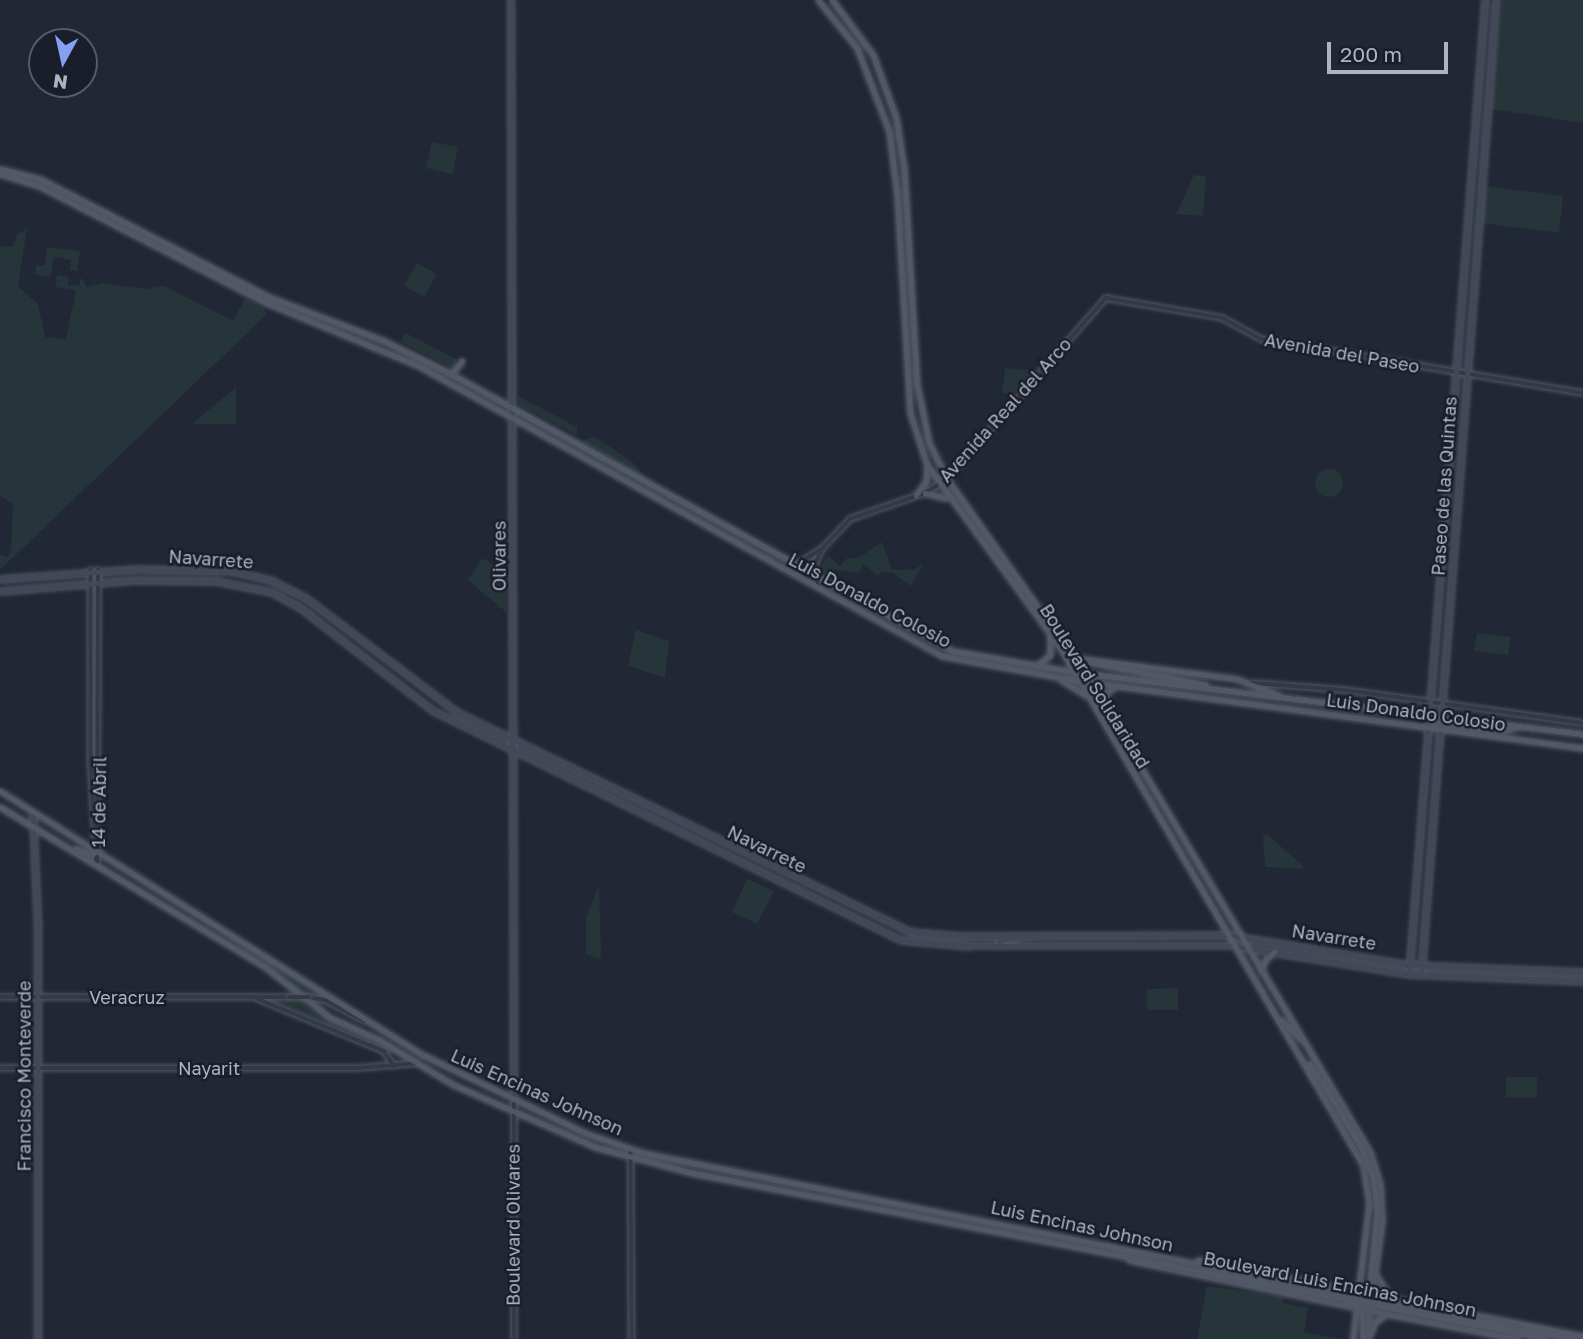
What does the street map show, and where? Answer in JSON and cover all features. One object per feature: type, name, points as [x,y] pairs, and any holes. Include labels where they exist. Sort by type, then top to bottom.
[{"type":"main road","name":"Olivares","points":[[511,0],[514,1101]]},
{"type":"main road","name":"Boulevard Solidaridad","points":[[818,0],[857,48],[889,131],[897,194],[910,413],[926,465],[948,499],[1050,634],[1080,681],[1302,1056],[1364,1170],[1369,1196],[1353,1339]]},
{"type":"main road","name":"Boulevard Solidaridad","points":[[832,0],[873,55],[896,118],[904,169],[920,412],[934,456],[947,479],[1086,674],[1373,1159],[1382,1201],[1380,1243],[1366,1339]]},
{"type":"main road","name":"Paseo de las Quintas","points":[[1409,974],[1485,0]]},
{"type":"main road","name":"Paseo de las Quintas","points":[[1421,975],[1496,0]]},
{"type":"main road","points":[[0,174],[64,191]]},
{"type":"main road","points":[[0,174],[27,174],[64,191]]},
{"type":"main road","name":"Luis Donaldo Colosio","points":[[26,180],[275,307],[417,365],[942,656],[1091,683],[1440,726],[1583,748]]},
{"type":"main road","name":"Luis Donaldo Colosio","points":[[64,191],[270,297],[384,341],[451,374],[953,651],[1086,674],[1583,734]]},
{"type":"main road","points":[[451,374],[462,361]]},
{"type":"main road","points":[[524,423],[530,418]]},
{"type":"main road","points":[[916,495],[926,481],[926,465]]},
{"type":"main road","points":[[925,493],[948,499]]},
{"type":"main road","name":"Navarrete","points":[[0,579],[90,570],[232,570],[271,580],[305,597],[442,703],[894,927],[943,936],[1229,935],[1410,965],[1583,972]]},
{"type":"main road","name":"Navarrete","points":[[0,590],[98,580],[216,581],[272,592],[294,603],[426,705],[512,752],[887,934],[925,945],[1235,946],[1409,974],[1583,981]]},
{"type":"main road","points":[[1034,667],[1050,655],[1050,634]]},
{"type":"main road","points":[[1076,658],[1253,683],[1283,698]]},
{"type":"main road","points":[[1076,658],[1088,664],[1212,688]]},
{"type":"main road","points":[[1055,677],[1089,697]]},
{"type":"main road","name":"Boulevard Solidaridad","points":[[1105,706],[1107,692],[1116,686]]},
{"type":"main road","points":[[1440,726],[1500,731],[1521,727]]},
{"type":"main road","name":"Luis Encinas Johnson","points":[[0,791],[460,1076],[599,1138],[631,1149],[1212,1267]]},
{"type":"main road","name":"Luis Encinas Johnson","points":[[0,807],[264,966],[329,1017],[513,1111],[595,1147],[632,1160],[1164,1264]]},
{"type":"main road","name":"Francisco Monteverde","points":[[33,813],[36,828],[38,1339]]},
{"type":"main road","points":[[66,846],[96,851]]},
{"type":"main road","points":[[1171,934],[1171,945]]},
{"type":"main road","points":[[999,946],[1000,940],[1023,936]]},
{"type":"main road","points":[[1314,957],[1315,948]]},
{"type":"main road","points":[[1261,971],[1265,960],[1275,951]]},
{"type":"main road","points":[[1281,1020],[1305,1041]]},
{"type":"main road","points":[[1302,1056],[1323,1084],[1361,1147],[1373,1178],[1377,1212],[1371,1289],[1384,1303],[1415,1313]]},
{"type":"main road","points":[[595,1147],[599,1138]]},
{"type":"main road","points":[[824,1199],[840,1191]]},
{"type":"main road","points":[[1364,1241],[1380,1243]]},
{"type":"main road","points":[[1109,1254],[1340,1305],[1518,1339]]},
{"type":"main road","points":[[1170,1258],[1359,1291],[1583,1336]]},
{"type":"main road","name":"Boulevard Luis Encinas Johnson","points":[[1164,1264],[1510,1329]]},
{"type":"main road","name":"Boulevard Luis Encinas Johnson","points":[[1212,1267],[1510,1329]]},
{"type":"main road","points":[[1375,1273],[1381,1289],[1391,1298]]},
{"type":"main road","points":[[1343,1288],[1360,1279]]},
{"type":"main road","points":[[1317,1288],[1358,1307],[1364,1321],[1366,1339]]},
{"type":"main road","points":[[1340,1305],[1355,1322]]},
{"type":"main road","points":[[1366,1339],[1375,1322],[1387,1314]]},
{"type":"main road","points":[[1510,1329],[1545,1339]]},
{"type":"main road","points":[[1510,1329],[1574,1339]]},
{"type":"street","name":"Avenida Real del Arco","points":[[818,589],[815,564],[823,548],[849,519],[925,493],[947,479],[1106,298]]},
{"type":"street","name":"Avenida del Paseo","points":[[1106,298],[1223,318],[1261,339],[1583,393]]},
{"type":"street","name":"Avenida Real del Arco","points":[[796,565],[823,548]]},
{"type":"street","name":"14 de Abril","points":[[90,570],[97,865]]},
{"type":"street","name":"14 de Abril","points":[[96,851],[98,570]]},
{"type":"street","points":[[1253,683],[1430,702],[1583,723]]},
{"type":"street","name":"Veracruz","points":[[0,997],[307,997],[325,1000],[397,1039]]},
{"type":"street","points":[[254,997],[384,1051],[394,1066]]},
{"type":"street","name":"Nayarit","points":[[0,1068],[394,1066],[418,1063]]},
{"type":"street","name":"Olivares","points":[[513,1111],[514,1101]]},
{"type":"street","name":"Boulevard Olivares","points":[[513,1111],[513,1339]]},
{"type":"street","points":[[631,1149],[632,1339]]},
{"type":"shaded area","points":[[1502,0],[1583,0],[1583,123],[1491,109]]},
{"type":"shaded area","points":[[432,142],[458,147],[453,174],[426,168]]},
{"type":"shaded area","points":[[1194,175],[1206,176],[1203,216],[1176,214]]},
{"type":"shaded area","points":[[1484,186],[1563,196],[1559,233],[1481,223]]},
{"type":"shaded area","points":[[27,228],[18,286],[38,304],[45,337],[66,339],[76,290],[56,287],[57,275],[68,277],[68,285],[79,286],[81,277],[87,287],[103,283],[145,289],[164,286],[233,321],[245,298],[264,308],[266,315],[0,570],[0,555],[8,557],[11,551],[13,504],[0,496],[0,246],[12,247],[17,235]]},
{"type":"shaded area","points":[[47,247],[80,251],[77,271],[70,270],[71,260],[54,257],[51,277],[35,275],[36,265],[45,266]]},
{"type":"shaded area","points":[[417,263],[437,274],[424,297],[404,286]]},
{"type":"shaded area","points":[[406,333],[456,359],[456,365],[451,367],[400,341]]},
{"type":"shaded area","points":[[1005,368],[1035,371],[1014,394],[1002,393]]},
{"type":"shaded area","points":[[236,387],[236,424],[192,424]]},
{"type":"shaded area","points":[[518,396],[577,427],[577,435],[519,405]]},
{"type":"shaded area","points":[[595,437],[634,463],[647,480],[581,441]]},
{"type":"shaded area","points":[[1329,469],[1339,473],[1343,483],[1339,493],[1329,497],[1319,493],[1315,483],[1319,473]]},
{"type":"shaded area","points":[[882,542],[892,570],[915,569],[923,564],[911,586],[893,573],[881,572],[878,576],[864,564],[859,573],[836,569],[827,577],[824,574],[822,565],[828,555],[840,567],[847,558],[858,558]]},
{"type":"shaded area","points":[[482,558],[505,571],[507,613],[468,580]]},
{"type":"shaded area","points":[[636,630],[669,641],[665,678],[628,666]]},
{"type":"shaded area","points":[[1477,633],[1511,637],[1508,655],[1474,651]]},
{"type":"shaded area","points":[[1267,834],[1302,865],[1303,869],[1265,867],[1263,836]]},
{"type":"shaded area","points":[[747,879],[774,891],[757,924],[732,912]]},
{"type":"shaded area","points":[[599,886],[601,956],[598,959],[586,954],[586,917]]},
{"type":"shaded area","points":[[223,935],[323,993],[322,997],[300,995]]},
{"type":"shaded area","points":[[1178,988],[1178,1010],[1147,1010],[1147,989]]},
{"type":"shaded area","points":[[268,999],[298,1000],[326,1019],[387,1047]]},
{"type":"shaded area","points":[[1506,1077],[1537,1077],[1537,1098],[1506,1097]]},
{"type":"shaded area","points":[[1207,1286],[1284,1297],[1283,1303],[1308,1308],[1304,1332],[1341,1339],[1197,1339]]}]
